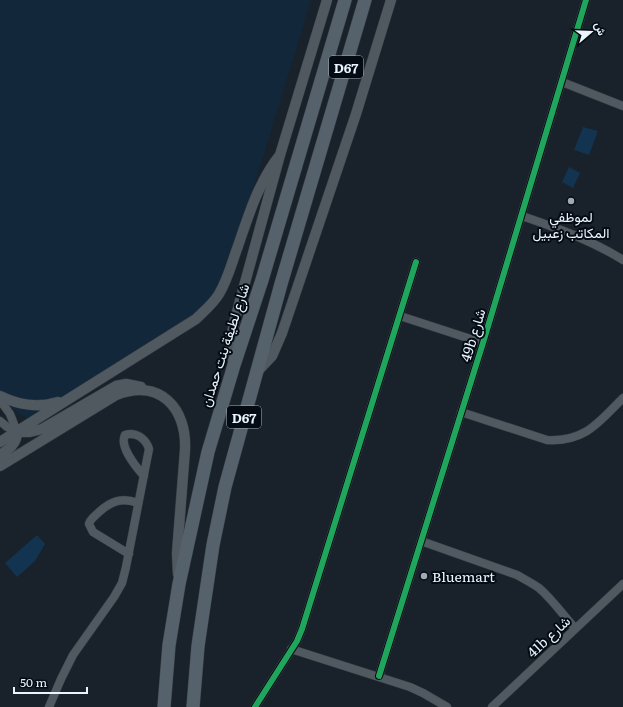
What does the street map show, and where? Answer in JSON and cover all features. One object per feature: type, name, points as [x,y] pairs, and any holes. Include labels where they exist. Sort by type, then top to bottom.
[{"type":"main road","name":"شارع لطيفة بنت حمدان","points":[[164,707],[169,645],[179,584],[206,459],[234,364],[262,280],[345,0]]},
{"type":"main road","name":"D67","points":[[193,707],[198,646],[214,538],[225,487],[255,374],[365,0]]},
{"type":"street","points":[[234,364],[231,355],[230,343],[235,319],[280,155],[327,0]]},
{"type":"street","points":[[255,374],[268,361],[278,345],[356,114],[391,0]]},
{"type":"street","name":"49b شارع","points":[[379,676],[522,216],[541,147],[586,0]]},
{"type":"street","points":[[562,82],[623,106]]},
{"type":"street","points":[[0,442],[196,319],[208,308],[218,295],[226,280],[263,180],[280,155]]},
{"type":"street","points":[[522,216],[588,240],[623,260]]},
{"type":"street","points":[[255,707],[302,629],[416,262]]},
{"type":"street","points":[[400,316],[482,343]]},
{"type":"street","points":[[0,421],[7,427],[17,432],[30,432],[42,429],[116,386],[132,384],[154,392],[165,398],[174,406],[181,418],[185,434],[177,553],[179,584]]},
{"type":"street","points":[[0,466],[113,397],[133,390],[147,390]]},
{"type":"street","points":[[0,396],[18,403],[36,405],[54,403],[71,397]]},
{"type":"street","points":[[461,412],[547,440],[560,441],[574,438],[586,432],[623,398]]},
{"type":"street","points":[[0,400],[10,414],[17,432],[14,444],[0,455]]},
{"type":"street","points":[[49,707],[73,655],[119,590],[125,575],[138,503],[144,476],[148,455],[148,445],[136,434],[125,434],[124,445],[130,457],[144,476]]},
{"type":"street","points":[[129,554],[93,532],[89,524],[91,519],[108,504],[126,500],[138,503]]},
{"type":"street","points":[[421,541],[517,575],[528,581],[542,592],[575,628]]},
{"type":"street","name":"41b شارع","points":[[492,707],[623,584]]},
{"type":"street","points":[[291,649],[379,676],[423,693],[447,707]]},
{"type":"shaded area","points":[[0,0],[311,0],[219,302],[27,419],[0,400]]},
{"type":"shaded area","points":[[583,127],[598,131],[589,155],[574,150]]},
{"type":"shaded area","points":[[569,167],[580,173],[573,188],[562,182]]},
{"type":"shaded area","points":[[37,535],[45,544],[35,561],[17,577],[5,563]]},
{"type":"cycle path","points":[[379,676],[483,343],[586,0]]},
{"type":"cycle path","points":[[255,707],[297,641],[302,629],[416,262]]},
{"type":"place","name":"لموظفي المكاتب زعبيل","points":[[571,201]]},
{"type":"place","name":"Bluemart","points":[[424,576]]}]
